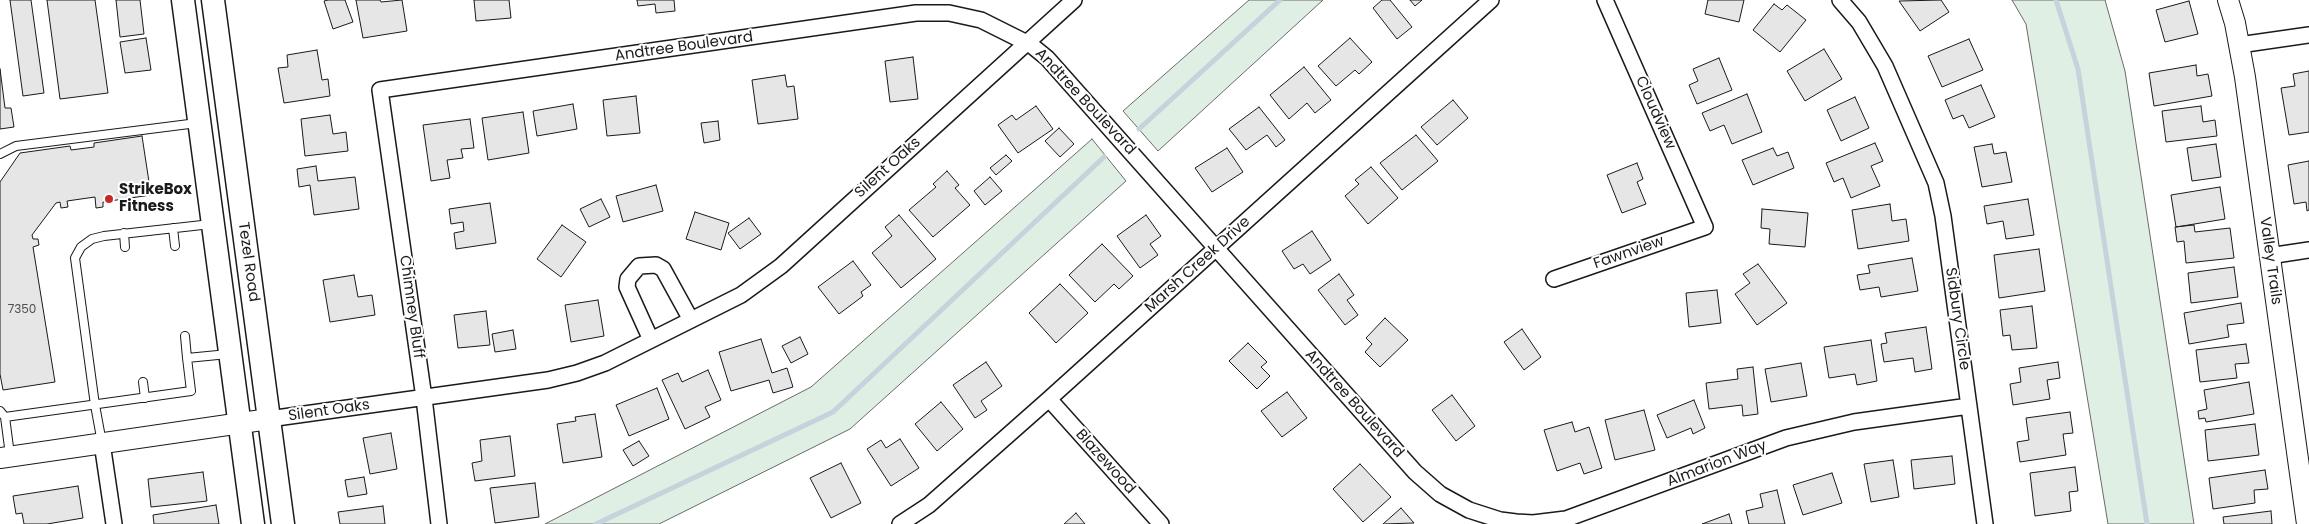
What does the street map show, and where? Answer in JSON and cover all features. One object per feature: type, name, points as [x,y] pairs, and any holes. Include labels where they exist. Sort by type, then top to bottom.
[{"type":"main road","name":"Tezel Road","points":[[183,0],[253,524]]},
{"type":"main road","name":"Tezel Road","points":[[213,0],[283,524]]},
{"type":"street","name":"Silent Oaks","points":[[5,457],[548,380],[577,373],[605,363],[741,295],[774,271],[1074,0]]},
{"type":"street","name":"Marsh Creek Drive","points":[[900,524],[929,505],[1049,399],[1491,0]]},
{"type":"street","name":"Cloudview","points":[[1605,0],[1705,227]]},
{"type":"street","name":"Sidbury Circle","points":[[1840,0],[1873,43],[1936,183],[1943,216],[1985,524]]},
{"type":"street","name":"Valley Trails","points":[[2228,0],[2239,45],[2269,256],[2304,466],[2307,524]]},
{"type":"street","name":"Andtree Boulevard","points":[[380,90],[916,13],[941,13],[981,20],[1027,42],[1062,73],[1415,472],[1440,494],[1469,510]]},
{"type":"street","points":[[2239,45],[2309,35]]},
{"type":"street","name":"Chimney Bluff","points":[[380,90],[424,398],[439,524]]},
{"type":"street","name":"Fawnview","points":[[1554,279],[1705,227]]},
{"type":"street","points":[[2269,256],[2309,250]]},
{"type":"street","points":[[651,340],[627,287],[628,279],[639,266],[656,265],[663,269],[691,320]]},
{"type":"street","name":"Blazewood","points":[[1049,399],[1161,524]]},
{"type":"street","name":"Almarion Way","points":[[1469,510],[1500,520],[1516,522],[1533,523],[1566,519],[1786,438],[1854,422],[1969,406]]},
{"type":"street","points":[[102,443],[114,524]]},
{"type":"lane","points":[[0,154],[16,146],[199,123]]},
{"type":"lane","points":[[102,443],[75,258],[81,247],[92,239],[124,233],[213,223]]},
{"type":"lane","points":[[173,228],[174,246]]},
{"type":"lane","points":[[124,233],[126,247]]},
{"type":"lane","points":[[5,457],[3,414],[95,405],[191,391],[185,336]]},
{"type":"lane","points":[[187,358],[230,354]]},
{"type":"lane","points":[[144,382],[146,398]]},
{"type":"green space","points":[[1249,0],[1323,0],[1158,151],[1123,111]]},
{"type":"green space","points":[[2012,0],[2105,0],[2125,71],[2194,524],[2108,524],[2026,24]]},
{"type":"green space","points":[[1092,139],[1126,181],[850,429],[659,524],[545,524],[811,387]]},
{"type":"building","points":[[10,0],[31,0],[44,93],[23,96]]},
{"type":"building","points":[[47,0],[95,0],[108,93],[60,99]]},
{"type":"building","points":[[116,0],[140,0],[144,34],[120,37]]},
{"type":"building","points":[[345,0],[353,22],[333,29],[324,1]]},
{"type":"building","points":[[356,0],[380,0],[381,2],[402,0],[407,31],[363,38]]},
{"type":"building","points":[[474,0],[509,0],[511,18],[476,21]]},
{"type":"building","points":[[637,0],[674,0],[675,11],[656,13],[655,4],[638,6]]},
{"type":"building","points":[[1382,0],[1390,0],[1412,27],[1397,39],[1373,8]]},
{"type":"building","points":[[1410,0],[1422,0],[1415,6]]},
{"type":"building","points":[[1708,0],[1744,0],[1739,22],[1705,14]]},
{"type":"building","points":[[1941,0],[1949,12],[1920,31],[1899,1]]},
{"type":"building","points":[[2189,1],[2198,34],[2165,42],[2156,10]]},
{"type":"building","points":[[1774,4],[1782,10],[1787,5],[1806,20],[1780,52],[1753,30]]},
{"type":"building","points":[[146,38],[151,70],[125,73],[120,42]]},
{"type":"building","points":[[1350,38],[1372,62],[1359,74],[1355,70],[1336,86],[1318,66]]},
{"type":"building","points":[[1969,39],[1983,70],[1942,87],[1928,56]]},
{"type":"building","points":[[1824,49],[1842,79],[1805,101],[1787,71]]},
{"type":"building","points":[[317,50],[322,80],[328,79],[330,96],[284,103],[278,68],[288,67],[287,55]]},
{"type":"building","points":[[913,57],[918,99],[890,102],[885,61]]},
{"type":"building","points":[[1719,58],[1732,90],[1697,104],[1689,85],[1698,81],[1693,69]]},
{"type":"building","points":[[2196,65],[2197,76],[2208,74],[2212,96],[2154,106],[2149,73]]},
{"type":"building","points":[[1304,67],[1331,100],[1315,113],[1307,103],[1289,119],[1270,95]]},
{"type":"building","points":[[0,69],[5,108],[11,108],[14,127],[0,129]]},
{"type":"building","points":[[2309,71],[2309,132],[2289,135],[2281,88],[2295,86],[2293,74]]},
{"type":"building","points":[[785,75],[787,87],[794,86],[798,119],[758,124],[752,80]]},
{"type":"building","points":[[1981,85],[1995,117],[1969,128],[1963,115],[1953,119],[1945,100]]},
{"type":"building","points":[[1747,94],[1762,132],[1732,144],[1724,125],[1710,131],[1702,113]]},
{"type":"building","points":[[636,96],[640,133],[607,136],[603,100]]},
{"type":"building","points":[[1855,97],[1869,128],[1841,141],[1827,110]]},
{"type":"building","points":[[1453,100],[1468,118],[1437,145],[1421,127]]},
{"type":"building","points":[[573,104],[577,129],[537,136],[533,111]]},
{"type":"building","points":[[1036,106],[1053,129],[1018,153],[998,125],[1012,115],[1016,120]]},
{"type":"building","points":[[2201,106],[2203,122],[2215,120],[2217,136],[2166,142],[2162,111]]},
{"type":"building","points":[[1259,107],[1285,140],[1276,147],[1267,135],[1246,150],[1229,129]]},
{"type":"building","points":[[523,112],[529,153],[488,160],[482,118]]},
{"type":"building","points":[[330,115],[333,134],[346,132],[348,151],[305,156],[301,119]]},
{"type":"building","points":[[470,119],[474,148],[461,149],[463,158],[447,160],[450,178],[431,181],[423,125]]},
{"type":"building","points":[[718,121],[720,140],[704,143],[701,123]]},
{"type":"building","points":[[1059,128],[1074,144],[1060,157],[1045,141]]},
{"type":"building","points":[[1416,135],[1438,161],[1402,190],[1380,163]]},
{"type":"building","points":[[142,136],[151,195],[103,202],[103,207],[96,208],[95,197],[67,201],[68,207],[61,208],[60,202],[56,203],[32,235],[33,239],[38,239],[39,245],[33,247],[55,382],[3,390],[0,374],[0,182],[20,153],[70,146],[71,150],[94,147],[94,143]]},
{"type":"building","points":[[1875,143],[1883,161],[1871,166],[1880,186],[1851,198],[1843,178],[1834,182],[1826,163]]},
{"type":"building","points":[[1992,144],[1994,154],[2006,152],[2012,182],[1982,187],[1974,147]]},
{"type":"building","points":[[2216,144],[2221,177],[2192,181],[2187,148]]},
{"type":"building","points":[[1227,148],[1243,172],[1212,192],[1195,168]]},
{"type":"building","points":[[1773,148],[1777,156],[1788,152],[1794,168],[1753,185],[1742,160]]},
{"type":"building","points":[[1006,155],[1012,161],[996,175],[990,168]]},
{"type":"building","points":[[2309,161],[2309,210],[2307,211],[2306,202],[2294,204],[2288,165]]},
{"type":"building","points":[[1637,163],[1643,179],[1637,182],[1646,204],[1622,213],[1607,175]]},
{"type":"building","points":[[316,166],[318,181],[355,177],[359,209],[314,215],[310,185],[299,187],[297,169]]},
{"type":"building","points":[[1371,167],[1398,198],[1368,224],[1345,196],[1359,184],[1355,180]]},
{"type":"building","points":[[947,171],[959,185],[955,188],[970,205],[933,237],[909,210],[936,187],[933,184]]},
{"type":"building","points":[[990,177],[1002,191],[985,205],[974,191]]},
{"type":"building","points":[[656,185],[663,211],[623,222],[616,196]]},
{"type":"building","points":[[2220,187],[2225,219],[2176,227],[2171,195]]},
{"type":"building","points":[[601,199],[610,217],[589,227],[580,209]]},
{"type":"building","points":[[2028,199],[2034,235],[2006,239],[2003,221],[1987,224],[1984,206]]},
{"type":"building","points":[[490,203],[496,243],[456,249],[454,233],[464,231],[463,222],[451,224],[449,209]]},
{"type":"building","points":[[1890,204],[1892,221],[1906,219],[1909,241],[1858,249],[1852,210]]},
{"type":"building","points":[[1762,209],[1808,213],[1805,247],[1769,244],[1770,229],[1761,228]]},
{"type":"building","points":[[695,212],[729,223],[721,250],[686,239]]},
{"type":"building","points":[[899,215],[936,259],[901,288],[872,253],[892,236],[885,227]]},
{"type":"building","points":[[1146,215],[1161,236],[1150,244],[1158,255],[1140,268],[1117,236]]},
{"type":"building","points":[[749,218],[761,234],[740,249],[728,233]]},
{"type":"building","points":[[562,225],[586,242],[561,277],[537,259]]},
{"type":"building","points":[[2194,225],[2195,232],[2230,228],[2234,258],[2186,263],[2184,241],[2177,242],[2175,227]]},
{"type":"building","points":[[1312,231],[1331,260],[1310,274],[1303,264],[1294,269],[1282,251]]},
{"type":"building","points":[[1102,244],[1133,276],[1119,289],[1114,284],[1095,302],[1069,275]]},
{"type":"building","points":[[2039,249],[2045,291],[1999,298],[1994,255]]},
{"type":"building","points":[[1912,258],[1918,291],[1881,297],[1879,287],[1860,290],[1857,275],[1870,273],[1868,265]]},
{"type":"building","points":[[853,261],[871,285],[861,292],[863,296],[839,314],[818,287]]},
{"type":"building","points":[[1758,264],[1787,303],[1757,325],[1735,294],[1750,283],[1743,274]]},
{"type":"building","points":[[2234,267],[2238,297],[2191,303],[2188,273]]},
{"type":"building","points":[[1339,274],[1354,295],[1347,300],[1358,315],[1345,325],[1318,290]]},
{"type":"building","points":[[354,275],[358,297],[372,295],[375,315],[330,322],[323,280]]},
{"type":"building","points":[[1060,284],[1088,313],[1056,343],[1029,313]]},
{"type":"building","points":[[1717,290],[1721,323],[1689,327],[1686,293]]},
{"type":"building","points":[[598,300],[604,336],[571,342],[565,305]]},
{"type":"building","points":[[2241,303],[2244,323],[2227,325],[2229,337],[2189,344],[2184,313]]},
{"type":"building","points":[[2032,306],[2037,348],[2012,350],[2010,335],[2003,336],[2000,310]]},
{"type":"building","points":[[486,311],[490,345],[458,348],[454,315]]},
{"type":"building","points":[[1385,318],[1408,340],[1380,367],[1365,352],[1372,344],[1366,338]]},
{"type":"building","points":[[1926,327],[1932,369],[1915,372],[1913,358],[1884,362],[1881,344],[1887,343],[1885,333]]},
{"type":"building","points":[[1522,329],[1541,357],[1524,370],[1504,342]]},
{"type":"building","points":[[513,330],[516,349],[495,352],[492,334]]},
{"type":"building","points":[[800,337],[808,354],[791,363],[782,346]]},
{"type":"building","points":[[761,339],[772,373],[787,368],[793,387],[773,393],[769,380],[731,391],[719,352]]},
{"type":"building","points":[[1871,340],[1877,381],[1857,385],[1855,374],[1829,378],[1824,347]]},
{"type":"building","points":[[1248,343],[1267,362],[1261,367],[1270,376],[1257,389],[1229,361]]},
{"type":"building","points":[[2246,344],[2249,363],[2235,364],[2237,378],[2200,382],[2196,350]]},
{"type":"building","points":[[986,362],[1002,386],[981,401],[987,410],[975,418],[953,385]]},
{"type":"building","points":[[2058,362],[2060,378],[2047,380],[2050,399],[2013,405],[2010,384],[2021,382],[2019,368]]},
{"type":"building","points":[[1801,363],[1807,396],[1771,402],[1765,369]]},
{"type":"building","points":[[1753,367],[1758,414],[1743,416],[1742,405],[1709,409],[1706,383],[1738,379],[1737,369]]},
{"type":"building","points":[[708,370],[721,400],[705,407],[710,417],[685,429],[662,380],[678,373],[682,382]]},
{"type":"building","points":[[2249,382],[2254,414],[2206,422],[2205,418],[2199,419],[2198,411],[2207,409],[2204,390]]},
{"type":"building","points":[[657,388],[669,419],[629,436],[616,405]]},
{"type":"building","points":[[1287,392],[1307,418],[1282,437],[1261,411]]},
{"type":"building","points":[[1452,395],[1475,426],[1456,441],[1432,410]]},
{"type":"building","points":[[1694,400],[1705,428],[1693,434],[1691,428],[1667,438],[1657,415]]},
{"type":"building","points":[[941,402],[963,429],[937,451],[915,424]]},
{"type":"building","points":[[1644,410],[1655,450],[1615,460],[1605,420]]},
{"type":"building","points":[[2070,412],[2073,433],[2063,434],[2066,455],[2020,462],[2017,442],[2029,440],[2026,418]]},
{"type":"building","points":[[595,414],[602,457],[563,463],[557,424],[576,421],[575,417]]},
{"type":"building","points":[[1572,422],[1575,432],[1589,427],[1602,468],[1584,474],[1580,463],[1557,471],[1544,430]]},
{"type":"building","points":[[2255,424],[2259,455],[2208,461],[2205,430]]},
{"type":"building","points":[[391,433],[397,469],[370,474],[363,438]]},
{"type":"building","points":[[510,436],[515,476],[475,481],[472,463],[482,461],[480,440]]},
{"type":"building","points":[[900,439],[919,468],[891,486],[867,449],[881,440],[886,448]]},
{"type":"building","points":[[639,441],[649,456],[633,466],[623,450]]},
{"type":"building","points":[[1952,456],[1955,484],[1914,489],[1911,460]]},
{"type":"building","points":[[1893,460],[1899,497],[1871,502],[1864,464]]},
{"type":"building","points":[[841,463],[861,503],[831,518],[810,478]]},
{"type":"building","points":[[1360,464],[1391,497],[1363,522],[1333,489]]},
{"type":"building","points":[[2075,467],[2078,491],[2069,492],[2071,511],[2035,516],[2030,473]]},
{"type":"building","points":[[2265,470],[2268,489],[2254,490],[2255,503],[2213,509],[2209,478]]},
{"type":"building","points":[[203,472],[207,501],[151,507],[148,479]]},
{"type":"building","points":[[1832,473],[1842,503],[1803,515],[1793,485]]},
{"type":"building","points":[[364,477],[367,494],[348,497],[345,480]]},
{"type":"building","points":[[535,483],[539,517],[495,523],[490,488]]},
{"type":"building","points":[[78,486],[83,518],[47,524],[24,524],[22,513],[16,514],[13,496]]},
{"type":"building","points":[[1777,490],[1785,524],[1749,524],[1746,511],[1763,507],[1760,494]]},
{"type":"building","points":[[216,505],[219,524],[154,524],[153,515]]},
{"type":"building","points":[[383,506],[385,524],[340,524],[338,512]]},
{"type":"building","points":[[1401,508],[1414,523],[1383,524]]},
{"type":"building","points":[[2271,511],[2272,524],[2224,524],[2223,517]]},
{"type":"building","points":[[1076,513],[1085,524],[1064,524]]},
{"type":"building","points":[[1729,514],[1732,524],[1702,524]]},
{"type":"waterway","points":[[1139,129],[1280,0]]},
{"type":"waterway","points":[[2056,0],[2078,69],[2147,524]]},
{"type":"waterway","points":[[596,524],[833,412],[1104,157]]},
{"type":"place","name":"StrikeBox Fitness","points":[[109,199]]}]
